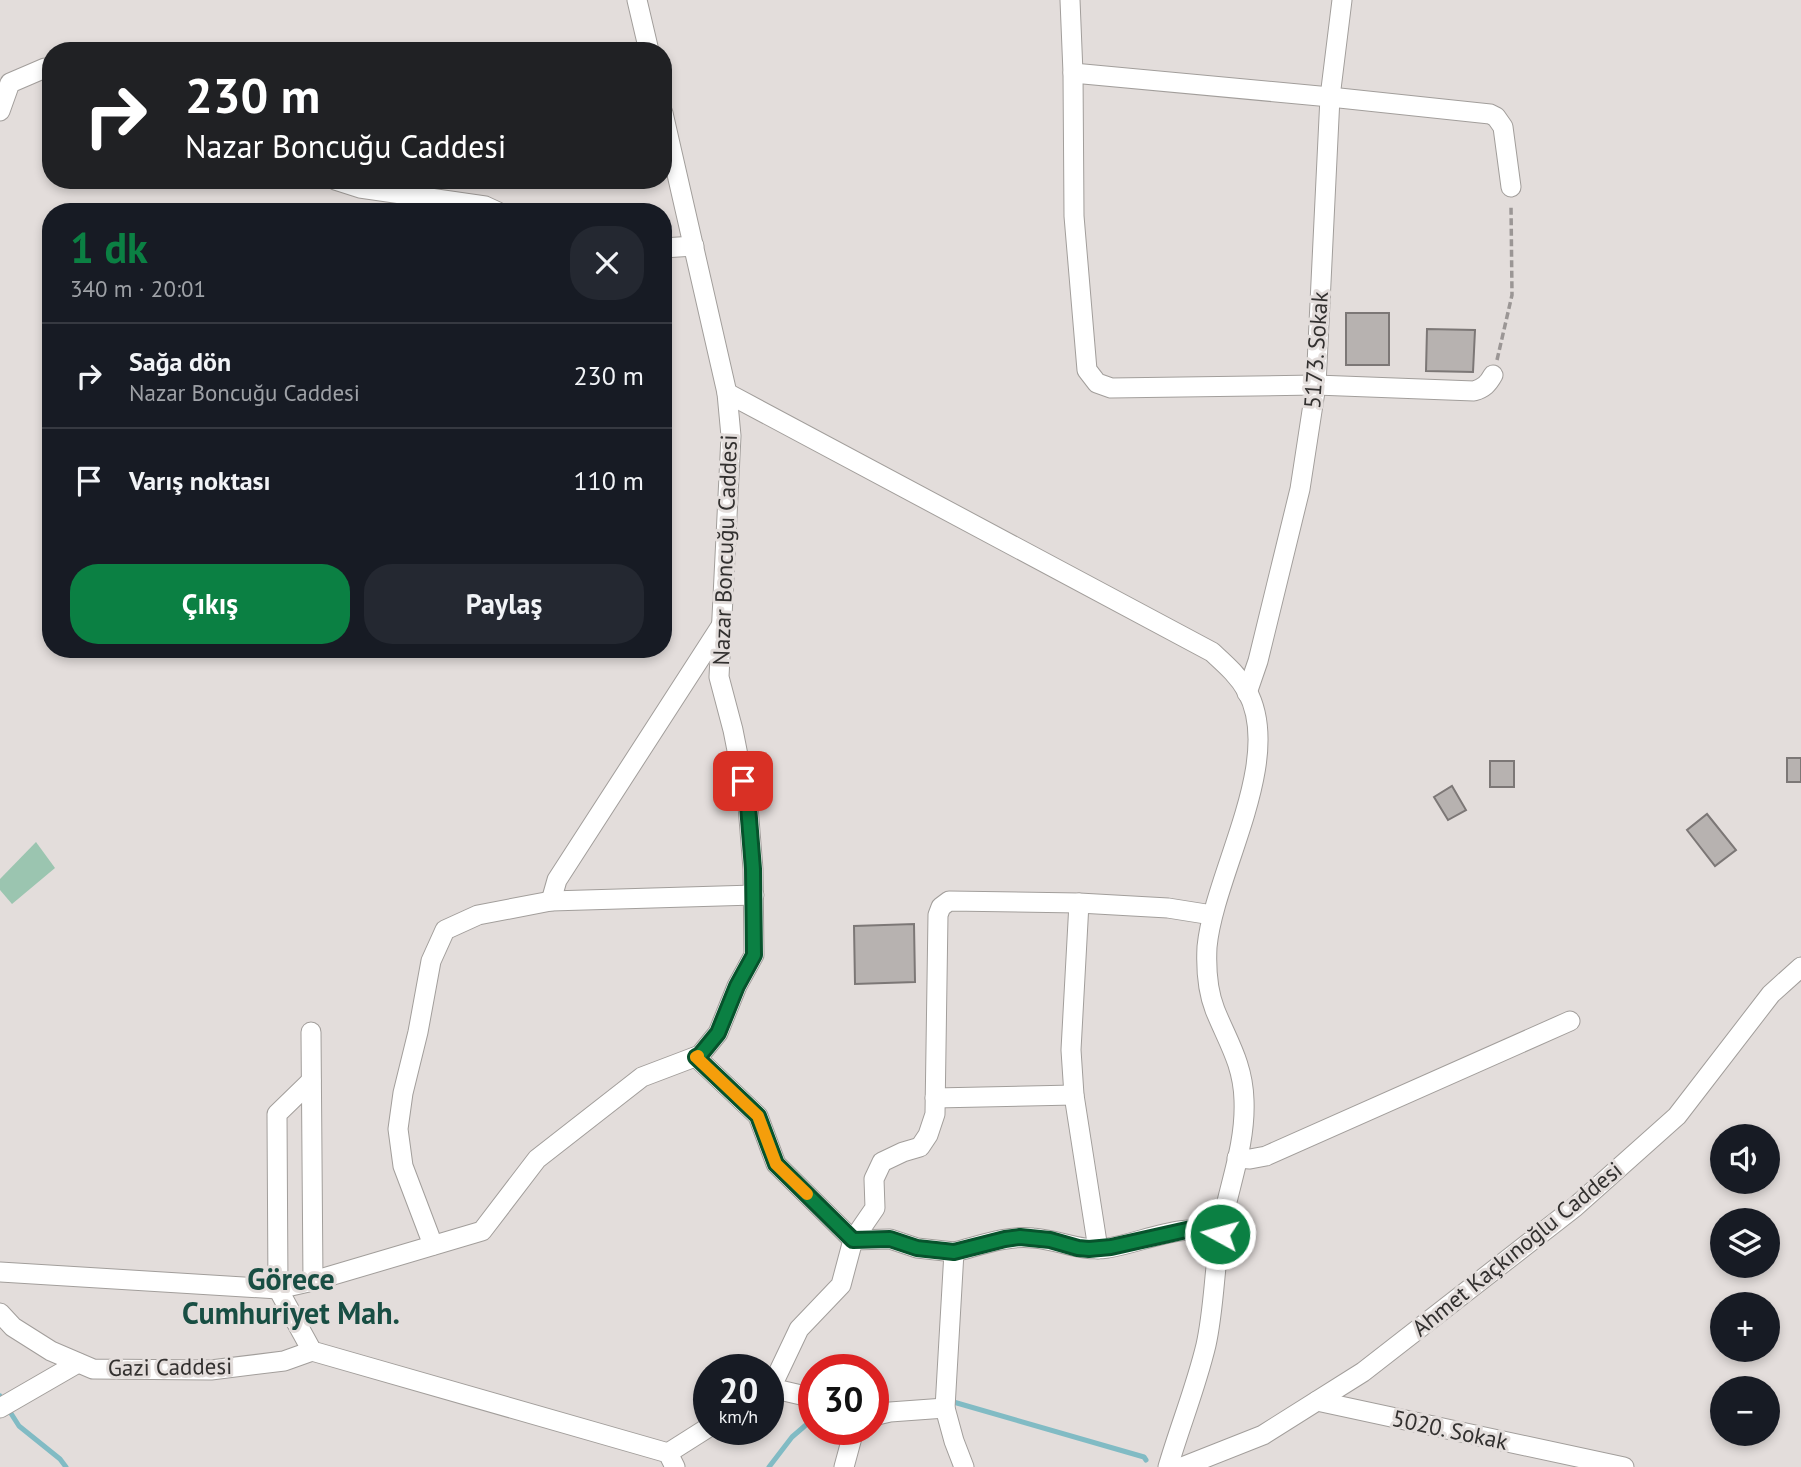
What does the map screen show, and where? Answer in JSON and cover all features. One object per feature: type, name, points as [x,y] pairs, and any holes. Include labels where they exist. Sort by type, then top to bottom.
[{"type":"street","points":[[637,0],[647,42]]},
{"type":"street","points":[[1070,0],[1074,216],[1087,370],[1097,383],[1111,388],[1316,385],[1474,391],[1488,384],[1493,375]]},
{"type":"street","name":"5173. Sokak","points":[[1247,692],[1258,661],[1300,489],[1316,385],[1330,97],[1342,0]]},
{"type":"street","points":[[0,111],[10,83],[42,69]]},
{"type":"street","points":[[1073,74],[1490,114],[1500,121],[1503,127],[1511,187]]},
{"type":"street","name":"Nazar Boncuğu Caddesi","points":[[672,152],[727,393],[731,436],[719,677],[748,806],[754,895],[754,955],[737,986],[718,1033],[696,1057]]},
{"type":"street","points":[[367,189],[464,203]]},
{"type":"street","points":[[672,247],[694,246]]},
{"type":"street","points":[[727,393],[1212,652],[1233,671],[1247,692],[1255,713],[1259,743],[1256,768],[1212,915],[1207,949],[1214,1008],[1233,1047],[1240,1072],[1244,1093],[1243,1132],[1220,1234],[1206,1344],[1168,1467]]},
{"type":"street","points":[[551,901],[557,880],[722,624]]},
{"type":"street","points":[[433,1245],[403,1166],[398,1129],[431,961],[445,930],[478,915],[551,901],[754,895]]},
{"type":"street","points":[[784,1359],[799,1329],[841,1285],[853,1240],[875,1208],[874,1179],[882,1162],[920,1147],[928,1135],[935,1114],[938,915],[941,907],[948,901],[1079,903],[1168,908],[1212,915]]},
{"type":"street","points":[[1079,903],[1071,1050],[1073,1095],[1098,1249]]},
{"type":"street","name":"Ahmet Kaçkınoğlu Caddesi","points":[[1189,1465],[1263,1435],[1363,1372],[1555,1223],[1678,1116],[1771,994],[1801,967]]},
{"type":"street","points":[[1237,1158],[1266,1156],[1570,1021]]},
{"type":"street","points":[[311,1032],[313,1281]]},
{"type":"street","points":[[0,1272],[278,1289],[482,1231],[537,1159],[642,1077],[696,1057],[758,1116],[776,1164],[853,1240],[890,1239],[917,1248],[954,1252],[1020,1237],[1098,1249],[1191,1229],[1220,1234]]},
{"type":"street","points":[[311,1081],[277,1114],[278,1289],[312,1351],[671,1460],[693,1441]]},
{"type":"street","points":[[935,1098],[1073,1095]]},
{"type":"street","points":[[954,1252],[945,1408],[964,1467]]},
{"type":"street","name":"Gazi Caddesi","points":[[0,1314],[13,1327],[51,1351],[93,1369],[211,1370],[284,1361],[312,1351]]},
{"type":"street","points":[[0,1408],[78,1363]]},
{"type":"street","name":"5020. Sokak","points":[[1317,1401],[1570,1461],[1624,1467]]},
{"type":"street","points":[[889,1412],[945,1408]]},
{"type":"street","points":[[844,1467],[850,1445]]},
{"type":"path","points":[[1493,375],[1512,295],[1511,187]]},
{"type":"green space","points":[[36,842],[55,868],[12,904],[0,890],[0,879]]},
{"type":"building","points":[[1346,313],[1389,313],[1389,365],[1346,365]]},
{"type":"building","points":[[1427,329],[1475,330],[1473,372],[1426,371]]},
{"type":"building","points":[[1787,758],[1801,758],[1801,782],[1787,782]]},
{"type":"building","points":[[1490,761],[1514,761],[1514,787],[1490,787]]},
{"type":"building","points":[[1452,786],[1466,810],[1448,820],[1434,797]]},
{"type":"building","points":[[1707,814],[1736,850],[1715,866],[1687,830]]},
{"type":"building","points":[[914,924],[915,982],[855,984],[854,926]]},
{"type":"waterway","points":[[0,1396],[19,1426],[66,1467]]},
{"type":"waterway","points":[[950,1401],[1144,1457],[1146,1460]]},
{"type":"waterway","points":[[769,1467],[798,1432]]},
{"type":"slow traffic","points":[[698,1056],[696,1057],[758,1116],[776,1164],[807,1194]]},
{"type":"district","name":"Görece Cumhuriyet Mah.","points":[[291,1297]]},
{"type":"route","points":[[743,781],[748,806],[753,869],[754,955],[737,986],[718,1033],[696,1057],[758,1116],[776,1164],[853,1240],[890,1239],[917,1248],[954,1252],[1020,1237],[1050,1240],[1089,1249],[1111,1247],[1181,1230],[1202,1229],[1220,1234]]}]
